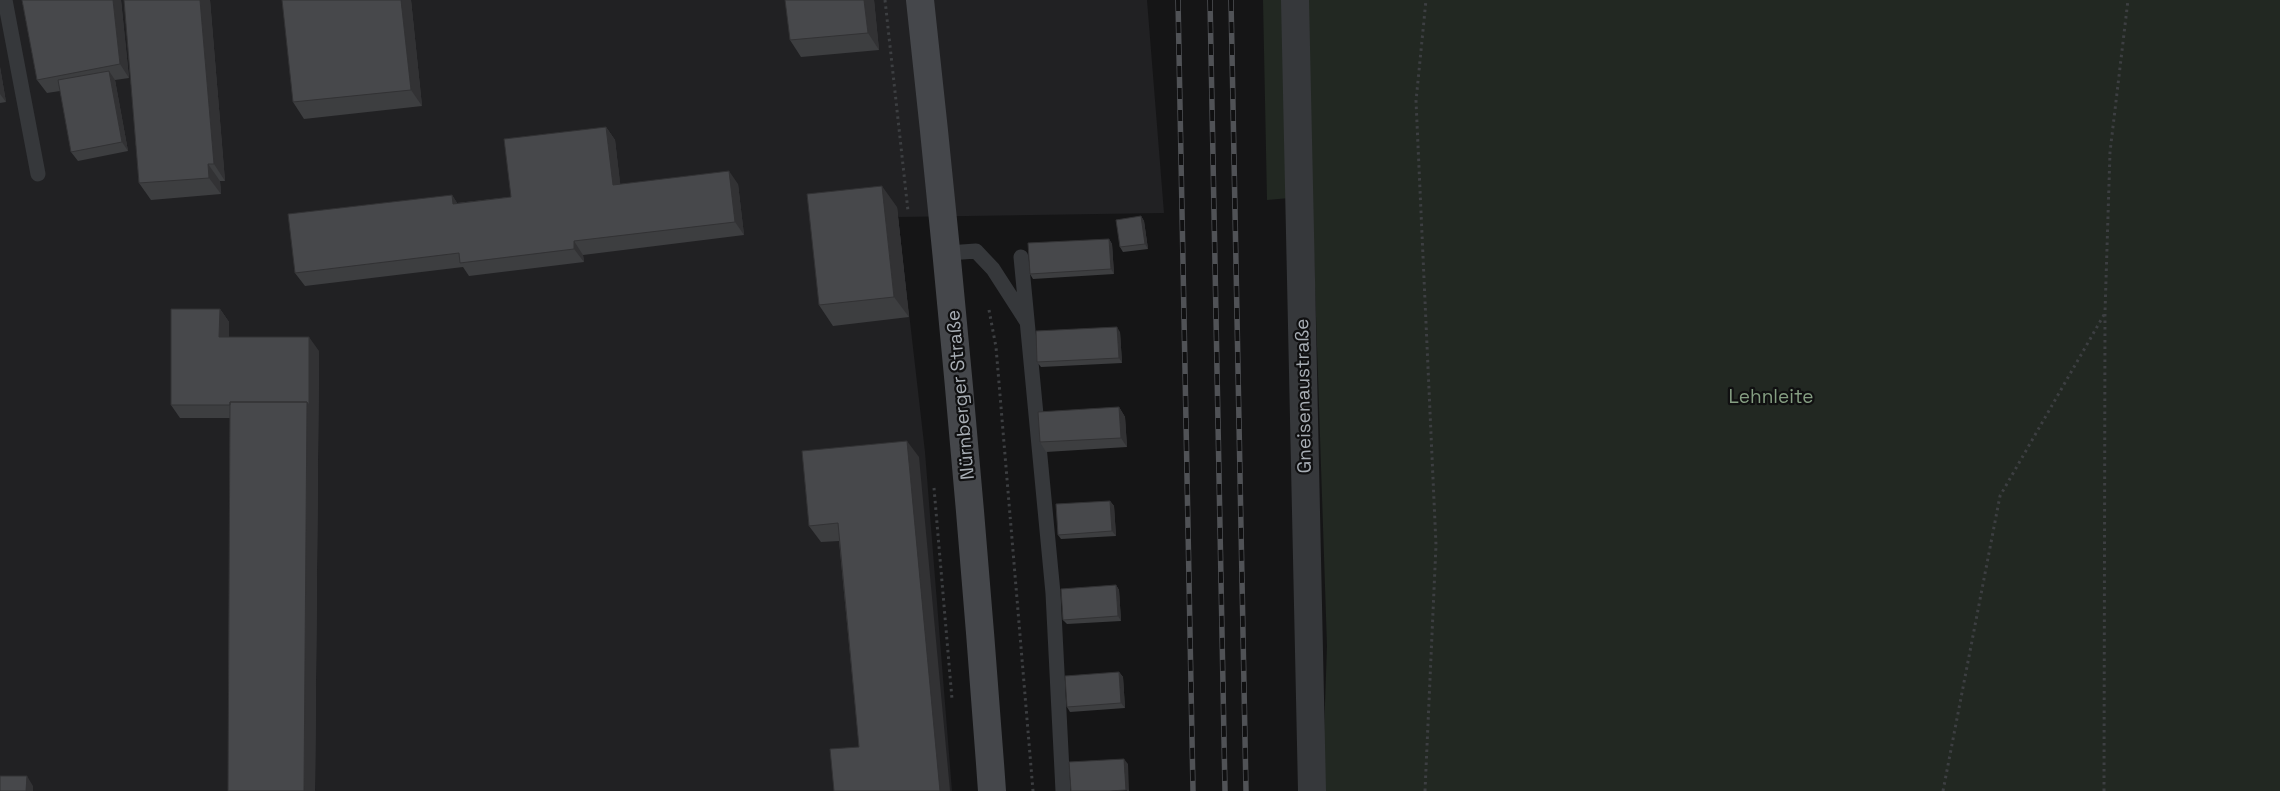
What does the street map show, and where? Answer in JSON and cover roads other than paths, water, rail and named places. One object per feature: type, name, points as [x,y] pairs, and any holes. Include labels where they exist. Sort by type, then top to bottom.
[{"type":"street","name":"Nürnberger Straße","points":[[920,0],[948,253],[981,638],[992,791]]},
{"type":"street","name":"Gneisenaustraße","points":[[1295,0],[1312,791]]},
{"type":"lane","points":[[5,0],[38,174]]},
{"type":"lane","points":[[948,253],[976,251],[993,269],[1029,326]]},
{"type":"lane","points":[[1021,257],[1053,593],[1062,791]]},
{"type":"railway","points":[[1178,0],[1193,791]]},
{"type":"railway","points":[[1210,0],[1225,791]]},
{"type":"railway","points":[[1231,0],[1246,791]]},
{"type":"park label","name":"Lehnleite","points":[[1771,396]]}]
